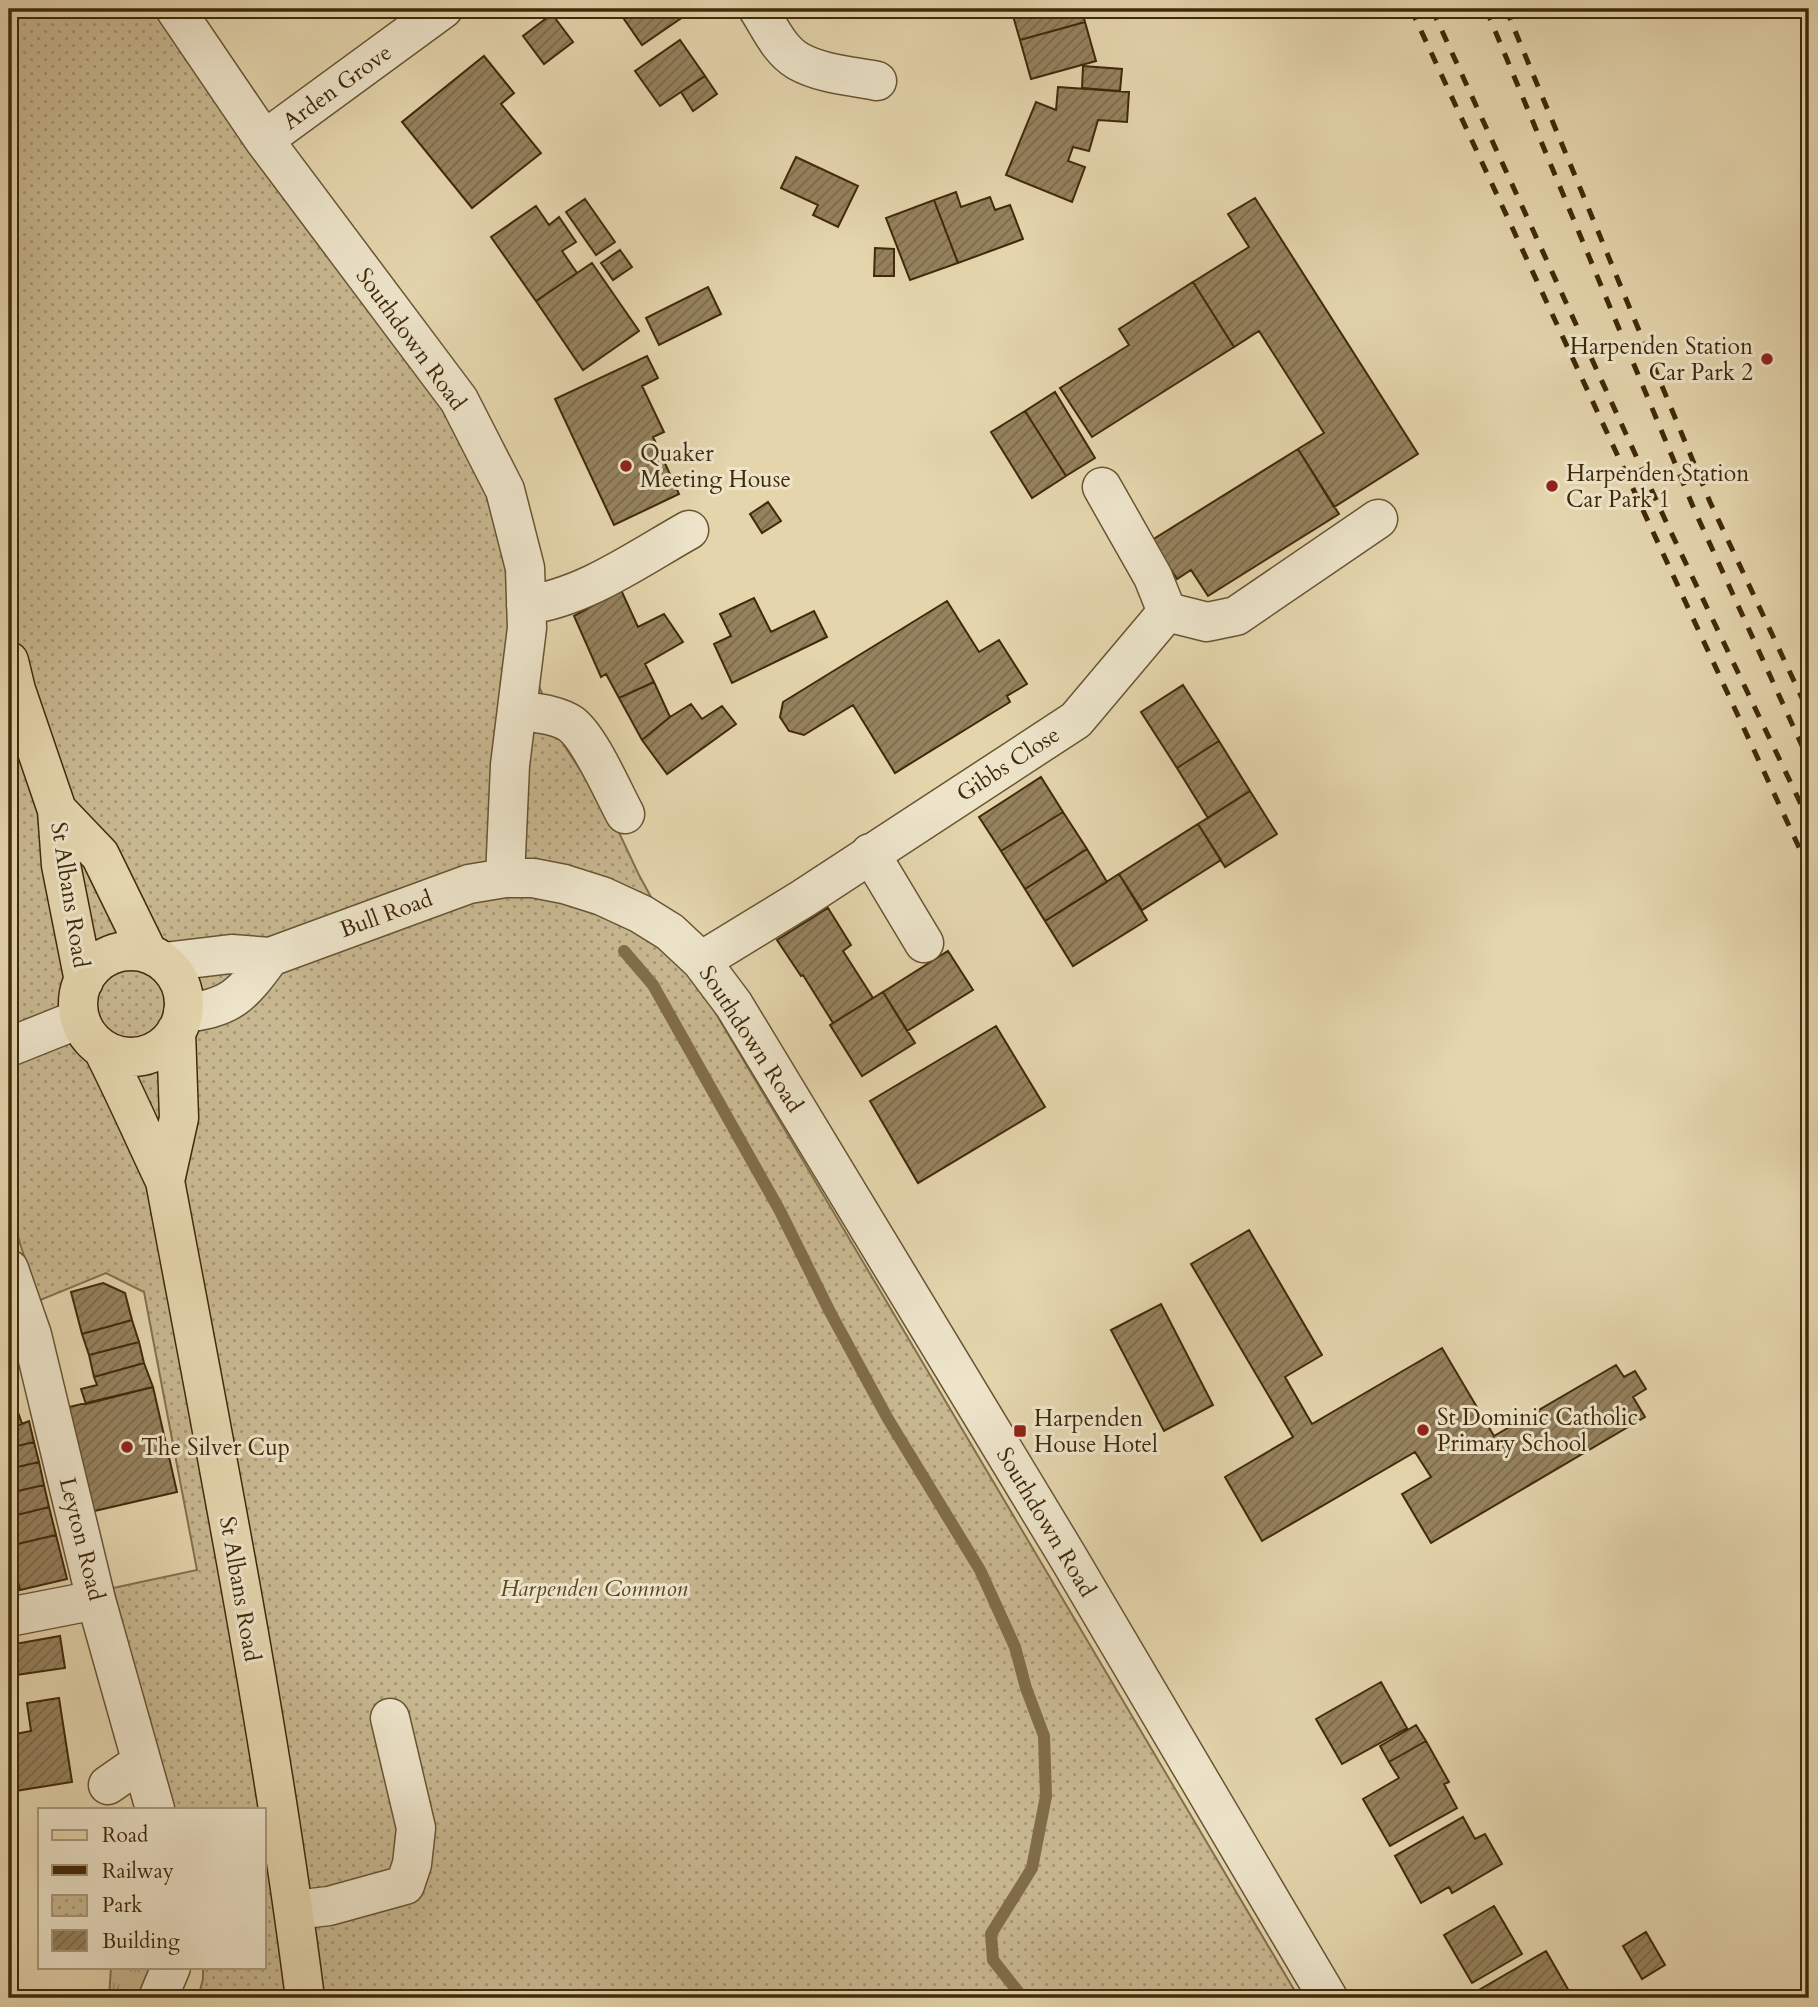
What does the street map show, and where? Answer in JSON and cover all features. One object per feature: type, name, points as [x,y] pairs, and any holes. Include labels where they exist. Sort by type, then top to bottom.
[{"type":"main road","name":"St Albans Road","points":[[9,661],[16,690],[57,810],[61,865],[83,981]]},
{"type":"main road","name":"St Albans Road","points":[[57,810],[100,855],[156,957],[176,975],[183,993],[179,1022],[179,1118],[165,1181]]},
{"type":"main road","name":"St Albans Road","points":[[156,957],[128,952],[112,956],[94,967],[83,981],[78,995],[79,1019],[88,1037],[103,1049],[165,1181],[250,1643],[294,1910],[305,1998]]},
{"type":"main road","points":[[103,1049],[123,1058],[145,1056],[162,1048],[179,1022]]},
{"type":"street","name":"Southdown Road","points":[[175,9],[264,140],[459,400],[505,490],[525,568],[527,628],[510,765],[505,878],[533,877],[565,884],[602,896],[641,914],[670,932],[701,961],[734,1005],[966,1388],[1328,1998]]},
{"type":"street","name":"Arden Grove","points":[[264,140],[443,9]]},
{"type":"street","points":[[758,9],[778,41],[796,60],[819,69],[877,81]]},
{"type":"street","points":[[1102,487],[1153,577],[1167,612],[1207,622],[1236,616],[1378,519]]},
{"type":"street","points":[[526,605],[551,602],[580,591],[689,530]]},
{"type":"street","name":"Gibbs Close","points":[[701,961],[804,898],[1076,720],[1167,612]]},
{"type":"street","points":[[517,710],[557,717],[573,725],[587,744],[625,814]]},
{"type":"street","points":[[870,853],[924,943]]},
{"type":"street","name":"Bull Road","points":[[156,957],[231,954],[270,957],[469,884],[505,878]]},
{"type":"street","points":[[179,1022],[244,992],[270,957]]},
{"type":"street","points":[[9,1047],[79,1019]]},
{"type":"street","name":"Leyton Road","points":[[9,1269],[32,1335],[96,1600],[155,1808]]},
{"type":"street","points":[[9,1616],[96,1600]]},
{"type":"street","points":[[294,1910],[329,1906],[405,1885],[412,1864],[416,1828],[390,1718]]},
{"type":"street","points":[[108,1785],[141,1762]]},
{"type":"street","points":[[158,1998],[171,1968]]},
{"type":"green space","name":"Harpenden Common","points":[[9,9],[157,9],[451,415],[490,490],[503,548],[509,599],[538,684],[564,745],[614,822],[639,875],[699,985],[1299,1998],[198,1998],[203,1968],[266,1968],[266,1808],[171,1808],[113,1588],[197,1570],[144,1292],[106,1273],[38,1301],[9,1208]]},
{"type":"green space","points":[[111,1968],[154,1968],[145,1998],[109,1998]]},
{"type":"building","points":[[617,9],[692,9],[693,10],[642,45]]},
{"type":"building","points":[[1011,9],[1081,9],[1085,22],[1020,40]]},
{"type":"building","points":[[552,14],[573,42],[544,64],[523,36]]},
{"type":"building","points":[[1085,22],[1096,61],[1031,79],[1020,40]]},
{"type":"building","points":[[680,40],[705,76],[660,106],[635,71]]},
{"type":"building","points":[[484,56],[514,93],[501,104],[541,153],[472,208],[402,122]]},
{"type":"building","points":[[1083,66],[1122,69],[1120,91],[1082,88]]},
{"type":"building","points":[[705,76],[717,94],[693,111],[681,92]]},
{"type":"building","points":[[1058,87],[1129,92],[1127,122],[1098,120],[1089,151],[1073,147],[1068,161],[1085,167],[1072,202],[1006,175],[1036,102],[1056,110]]},
{"type":"building","points":[[796,157],[858,186],[838,227],[813,215],[818,205],[781,188]]},
{"type":"building","points":[[956,192],[961,207],[990,197],[995,210],[1010,205],[1023,239],[958,263],[934,200]]},
{"type":"building","points":[[1255,198],[1418,454],[1334,507],[1298,449],[1324,433],[1259,331],[1234,347],[1193,282],[1249,247],[1228,214]]},
{"type":"building","points":[[585,199],[615,242],[596,255],[566,212]]},
{"type":"building","points":[[934,200],[958,263],[910,280],[886,218]]},
{"type":"building","points":[[536,206],[549,225],[559,217],[576,242],[562,251],[577,273],[536,301],[491,237]]},
{"type":"building","points":[[875,248],[894,249],[894,276],[874,276]]},
{"type":"building","points":[[620,250],[632,267],[613,280],[601,263]]},
{"type":"building","points":[[592,263],[639,331],[583,370],[536,301]]},
{"type":"building","points":[[1193,282],[1234,347],[1092,437],[1060,388],[1129,345],[1119,329]]},
{"type":"building","points":[[708,287],[721,314],[659,345],[646,318]]},
{"type":"building","name":"Quaker Meeting House","points":[[647,356],[658,378],[642,386],[664,432],[653,437],[679,494],[614,525],[555,399]]},
{"type":"building","points":[[1055,392],[1095,458],[1066,476],[1025,411]]},
{"type":"building","points":[[1025,411],[1066,476],[1032,498],[991,432]]},
{"type":"building","points":[[1298,449],[1339,514],[1208,596],[1191,570],[1177,579],[1152,540]]},
{"type":"building","points":[[768,502],[781,521],[762,533],[750,514]]},
{"type":"building","points":[[621,590],[638,627],[664,614],[683,642],[645,664],[654,682],[619,698],[606,674],[601,677],[574,616]]},
{"type":"building","points":[[754,598],[771,632],[814,611],[827,637],[732,683],[714,644],[731,636],[720,614]]},
{"type":"building","points":[[947,601],[979,652],[999,640],[1027,684],[1007,696],[1010,702],[895,773],[853,705],[804,735],[789,731],[780,717],[783,702]]},
{"type":"building","points":[[654,682],[670,717],[642,740],[619,698]]},
{"type":"building","points":[[1183,685],[1219,741],[1177,768],[1141,712]]},
{"type":"building","points":[[691,704],[702,719],[722,706],[736,724],[667,774],[642,740]]},
{"type":"building","points":[[1219,741],[1250,791],[1208,818],[1177,768]]},
{"type":"building","points":[[1041,777],[1063,812],[1001,851],[979,817]]},
{"type":"building","points":[[1250,791],[1277,834],[1225,867],[1198,824]]},
{"type":"building","points":[[1063,812],[1087,849],[1025,889],[1001,851]]},
{"type":"building","points":[[1198,824],[1221,860],[1142,910],[1119,874]]},
{"type":"building","points":[[1087,849],[1107,882],[1045,921],[1025,889]]},
{"type":"building","points":[[1119,874],[1147,920],[1073,966],[1045,921]]},
{"type":"building","points":[[828,908],[851,945],[843,951],[873,998],[833,1023],[777,940]]},
{"type":"building","points":[[948,951],[973,990],[907,1031],[883,992]]},
{"type":"building","points":[[883,992],[915,1043],[862,1076],[830,1025]]},
{"type":"building","points":[[996,1026],[1045,1107],[918,1183],[870,1101]]},
{"type":"building","points":[[1249,1230],[1322,1355],[1285,1377],[1312,1424],[1442,1348],[1494,1436],[1616,1365],[1624,1377],[1635,1371],[1646,1389],[1633,1397],[1645,1417],[1431,1543],[1402,1494],[1431,1477],[1415,1452],[1262,1541],[1225,1477],[1293,1437],[1191,1264]]},
{"type":"building","points":[[103,1283],[125,1293],[132,1320],[82,1334],[71,1292]]},
{"type":"building","points":[[1161,1304],[1213,1405],[1164,1431],[1111,1330]]},
{"type":"building","points":[[132,1320],[139,1342],[89,1355],[82,1334]]},
{"type":"building","points":[[139,1342],[144,1363],[94,1377],[89,1355]]},
{"type":"building","points":[[144,1363],[153,1387],[86,1404],[81,1389],[97,1385],[94,1377]]},
{"type":"building","points":[[9,1386],[22,1424],[9,1429]]},
{"type":"building","points":[[153,1387],[177,1492],[90,1512],[65,1408]]},
{"type":"building","points":[[29,1421],[34,1442],[9,1448],[9,1429]]},
{"type":"building","points":[[34,1442],[39,1462],[9,1469],[9,1448]]},
{"type":"building","points":[[39,1462],[44,1485],[9,1493],[9,1469]]},
{"type":"building","points":[[44,1485],[49,1507],[9,1517],[9,1493]]},
{"type":"building","points":[[49,1507],[56,1535],[9,1546],[9,1517]]},
{"type":"building","points":[[56,1535],[67,1579],[20,1590],[9,1546]]},
{"type":"building","points":[[60,1636],[65,1668],[9,1676],[9,1645]]},
{"type":"building","points":[[1381,1682],[1407,1728],[1342,1764],[1316,1719]]},
{"type":"building","points":[[59,1698],[72,1782],[9,1792],[9,1754],[18,1752],[15,1734],[31,1731],[27,1703]]},
{"type":"building","points":[[1416,1725],[1426,1741],[1389,1762],[1380,1746]]},
{"type":"building","points":[[1426,1741],[1449,1782],[1444,1784],[1457,1808],[1390,1846],[1363,1799],[1399,1778],[1389,1762]]},
{"type":"building","points":[[1463,1817],[1475,1839],[1485,1834],[1502,1864],[1452,1893],[1449,1887],[1421,1903],[1395,1856]]},
{"type":"building","points":[[1494,1906],[1522,1954],[1472,1983],[1444,1935]]},
{"type":"building","points":[[1646,1932],[1665,1965],[1642,1979],[1623,1946]]},
{"type":"building","points":[[1546,1951],[1573,1998],[1481,1998],[1477,1991]]},
{"type":"waterway","points":[[624,951],[653,985],[780,1211],[830,1312],[888,1419],[980,1570],[1015,1647],[1026,1688],[1044,1736],[1046,1796],[1032,1868],[991,1934],[993,1960],[1023,1998]]},
{"type":"railway","points":[[1411,9],[1809,869]]},
{"type":"railway","points":[[1432,9],[1668,526],[1809,821]]},
{"type":"railway","points":[[1486,9],[1694,509],[1809,761]]},
{"type":"railway","points":[[1506,9],[1710,502],[1809,713]]},
{"type":"place","name":"Harpenden Station Car Park 2","points":[[1767,359]]},
{"type":"place","name":"Quaker Meeting House","points":[[626,466]]},
{"type":"place","name":"Harpenden Station Car Park 1","points":[[1552,486]]},
{"type":"place","name":"St Dominic Catholic Primary School","points":[[1423,1430]]},
{"type":"place","name":"Harpenden House Hotel","points":[[1020,1431]]},
{"type":"place","name":"The Silver Cup","points":[[127,1447]]}]
